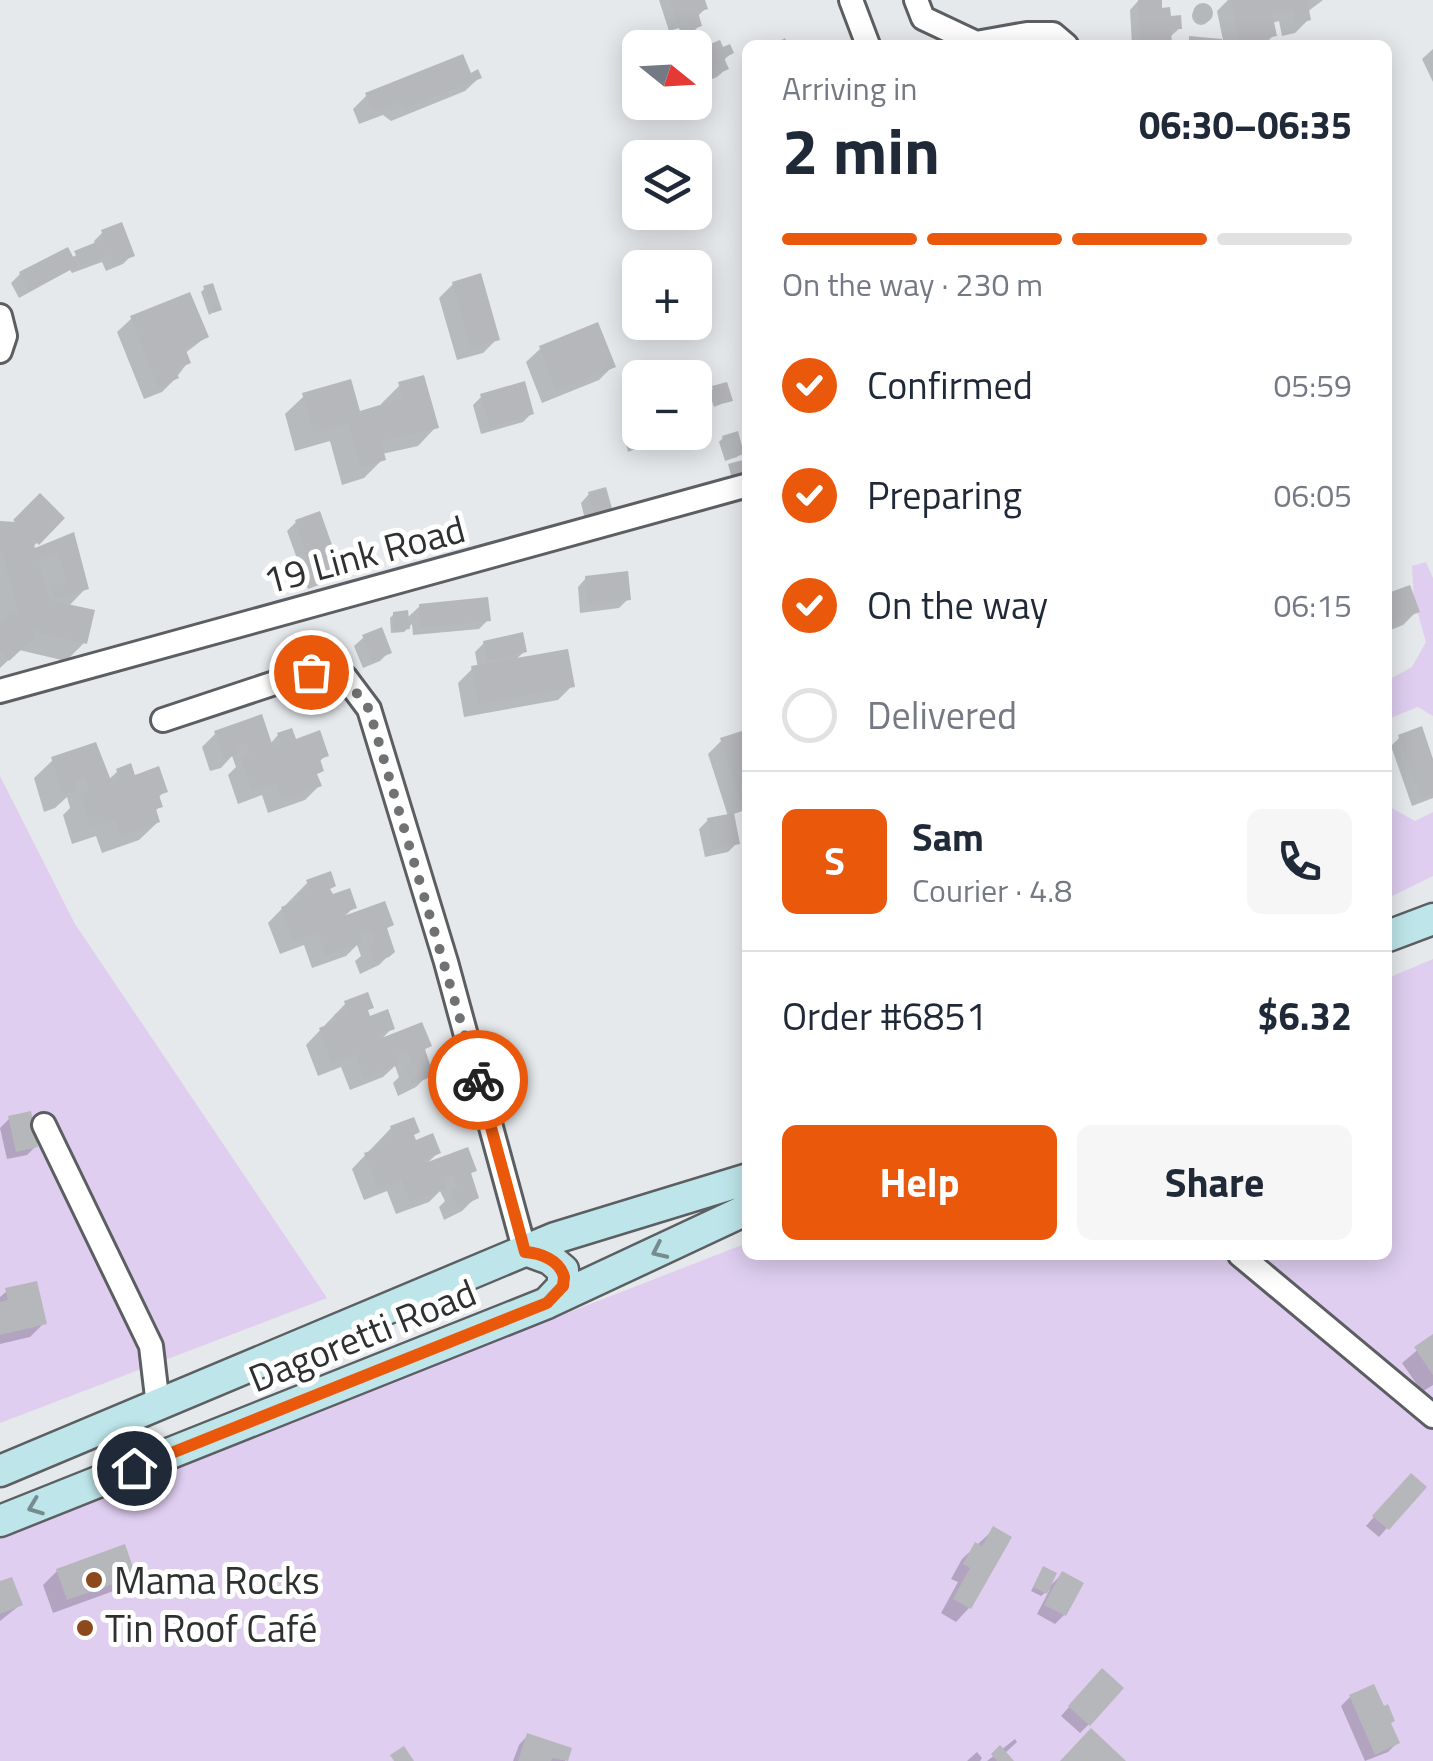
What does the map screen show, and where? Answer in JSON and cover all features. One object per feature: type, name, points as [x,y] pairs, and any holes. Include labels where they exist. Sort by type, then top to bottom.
[{"type":"main road","points":[[1392,934],[1433,918]]},
{"type":"main road","name":"Dagoretti Road","points":[[0,1470],[555,1238],[742,1181]]},
{"type":"main road","name":"Dagoretti Road","points":[[0,1520],[547,1303],[742,1212]]},
{"type":"main road","points":[[526,1251],[550,1259],[563,1270],[563,1286],[547,1303]]},
{"type":"street","points":[[851,0],[866,40]]},
{"type":"street","points":[[916,0],[923,18],[970,40]]},
{"type":"street","points":[[993,40],[1026,34],[1053,34],[1060,40]]},
{"type":"street","points":[[0,316],[5,336],[0,351]]},
{"type":"street","name":"19 Link Road","points":[[0,691],[742,487]]},
{"type":"street","points":[[164,720],[311,672],[345,678],[369,709],[446,962],[526,1251]]},
{"type":"street","points":[[44,1125],[150,1346],[158,1406]]},
{"type":"street","points":[[1246,1260],[1433,1416]]},
{"type":"shaded area","points":[[1426,562],[1433,578],[1433,716],[1418,707],[1392,717],[1392,678],[1412,667],[1426,642],[1414,600],[1412,566]]},
{"type":"shaded area","points":[[0,776],[75,924],[327,1298],[0,1423]]},
{"type":"shaded area","points":[[1392,808],[1415,821],[1433,812],[1433,876],[1392,896]]},
{"type":"shaded area","points":[[1433,959],[1433,1761],[0,1761],[0,1534],[742,1245],[742,1260],[1392,1260],[1392,976]]},
{"type":"building","points":[[670,0],[705,0],[708,9],[698,12],[702,26],[690,30],[688,21],[677,24]]},
{"type":"building","points":[[1138,0],[1162,0],[1162,8],[1170,7],[1171,16],[1181,15],[1182,29],[1171,29],[1172,40],[1140,40]]},
{"type":"building","points":[[1231,0],[1307,0],[1311,20],[1296,24],[1292,9],[1272,13],[1277,36],[1239,40]]},
{"type":"building","points":[[1203,3],[1213,13],[1203,23],[1193,13]]},
{"type":"building","points":[[1189,36],[1222,39],[1222,40],[1189,40]]},
{"type":"building","points":[[720,40],[723,47],[730,44],[734,53],[724,58],[729,69],[712,76],[712,43]]},
{"type":"building","points":[[463,54],[471,73],[478,69],[482,78],[406,108],[398,102],[373,112],[365,93]]},
{"type":"building","points":[[122,222],[135,256],[114,264],[111,254],[81,266],[74,251],[104,239],[101,230]]},
{"type":"building","points":[[68,247],[78,266],[28,291],[19,272]]},
{"type":"building","points":[[481,273],[500,340],[471,348],[452,282]]},
{"type":"building","points":[[213,283],[222,310],[213,313],[203,286]]},
{"type":"building","points":[[190,292],[209,337],[185,348],[191,363],[175,370],[179,378],[158,387],[130,316]]},
{"type":"building","points":[[598,322],[616,367],[556,391],[539,346]]},
{"type":"building","points":[[424,375],[439,428],[381,441],[386,460],[361,467],[348,423],[314,433],[302,393],[351,379],[360,411],[403,398],[398,382]]},
{"type":"building","points":[[525,381],[534,414],[490,427],[480,394]]},
{"type":"building","points":[[727,382],[733,401],[717,405],[712,386]]},
{"type":"building","points":[[738,431],[742,455],[728,459],[722,436]]},
{"type":"building","points":[[742,460],[742,476],[732,479],[728,464]]},
{"type":"building","points":[[606,487],[613,512],[595,517],[588,492]]},
{"type":"building","points":[[40,493],[65,518],[39,545],[32,538],[35,548],[74,532],[89,589],[55,599],[52,587],[67,583],[58,553],[38,559],[49,600],[95,610],[87,644],[37,632],[38,628],[31,630],[36,636],[9,661],[0,651],[0,624],[13,611],[19,617],[2,551],[0,554],[0,521],[16,522],[13,520]]},
{"type":"building","points":[[320,511],[342,573],[316,582],[295,520]]},
{"type":"building","points":[[628,571],[631,600],[588,605],[585,576]]},
{"type":"building","points":[[1410,585],[1420,612],[1392,622],[1392,592]]},
{"type":"building","points":[[488,597],[491,621],[421,627],[419,604]]},
{"type":"building","points":[[408,610],[410,629],[394,631],[393,612]]},
{"type":"building","points":[[382,627],[392,653],[372,661],[362,635]]},
{"type":"building","points":[[523,632],[527,652],[487,661],[483,641]]},
{"type":"building","points":[[568,649],[575,687],[478,704],[471,666]]},
{"type":"building","points":[[262,714],[273,747],[281,744],[277,733],[292,728],[296,739],[320,730],[329,756],[320,759],[324,771],[317,774],[322,786],[282,800],[276,783],[252,791],[241,759],[250,755],[246,743],[235,747],[238,754],[224,759],[214,731]]},
{"type":"building","points":[[1422,726],[1433,759],[1433,795],[1421,799],[1398,735]]},
{"type":"building","points":[[742,731],[742,804],[720,738]]},
{"type":"building","points":[[96,742],[112,783],[120,780],[116,769],[131,763],[135,775],[159,766],[168,792],[159,795],[163,807],[156,809],[160,822],[121,836],[115,818],[91,827],[80,794],[89,791],[85,778],[74,782],[77,790],[63,795],[51,757]]},
{"type":"building","points":[[734,813],[740,844],[713,849],[707,818]]},
{"type":"building","points":[[331,871],[336,886],[330,889],[333,894],[350,888],[357,908],[340,914],[341,917],[385,901],[394,925],[387,928],[395,952],[389,957],[374,962],[368,945],[375,942],[370,929],[359,933],[362,943],[326,956],[318,933],[294,942],[281,907],[300,900],[297,893],[310,888],[306,880]]},
{"type":"building","points":[[368,992],[374,1008],[368,1010],[370,1016],[388,1009],[395,1029],[378,1035],[379,1039],[422,1022],[432,1046],[425,1049],[433,1074],[412,1084],[406,1067],[412,1064],[407,1050],[397,1055],[400,1064],[364,1078],[355,1054],[332,1064],[319,1028],[337,1021],[335,1014],[347,1010],[344,1001]]},
{"type":"building","points":[[31,1111],[38,1147],[16,1152],[8,1116]]},
{"type":"building","points":[[414,1117],[420,1132],[414,1135],[416,1140],[433,1133],[441,1153],[424,1160],[425,1163],[468,1147],[477,1171],[471,1173],[479,1198],[458,1208],[451,1191],[458,1188],[453,1175],[442,1179],[446,1189],[410,1202],[401,1179],[378,1188],[364,1153],[384,1146],[381,1139],[393,1134],[390,1126]]},
{"type":"building","points":[[37,1281],[47,1324],[0,1335],[0,1302],[8,1300],[5,1288]]},
{"type":"building","points":[[1433,1334],[1433,1375],[1414,1347]]},
{"type":"building","points":[[1411,1473],[1427,1487],[1389,1530],[1372,1516]]},
{"type":"building","points":[[993,1526],[1012,1537],[971,1609],[953,1599],[970,1568],[963,1564],[975,1542],[982,1546]]},
{"type":"building","points":[[125,1544],[136,1576],[67,1600],[56,1569]]},
{"type":"building","points":[[1043,1566],[1057,1573],[1047,1594],[1033,1587]]},
{"type":"building","points":[[1062,1571],[1084,1583],[1066,1616],[1044,1605]]},
{"type":"building","points":[[12,1577],[23,1605],[0,1614],[0,1581]]},
{"type":"building","points":[[1102,1668],[1124,1688],[1090,1726],[1068,1706]]},
{"type":"building","points":[[1374,1684],[1384,1706],[1388,1704],[1400,1743],[1375,1755],[1349,1695]]},
{"type":"building","points":[[1091,1728],[1126,1761],[1060,1761]]},
{"type":"building","points":[[527,1733],[572,1748],[568,1761],[518,1761]]},
{"type":"building","points":[[1000,1745],[1014,1761],[997,1761],[991,1754]]},
{"type":"building","points":[[404,1746],[414,1761],[394,1761],[390,1755]]},
{"type":"way so far","points":[[311,672],[345,678],[369,709],[478,1080]]},
{"type":"place","name":"Mama Rocks","points":[[94,1580]]},
{"type":"place","name":"Tin Roof Café","points":[[85,1628]]},
{"type":"route","points":[[134,1468],[547,1303],[558,1293],[563,1286],[563,1270],[550,1259],[525,1252],[478,1080]]}]
